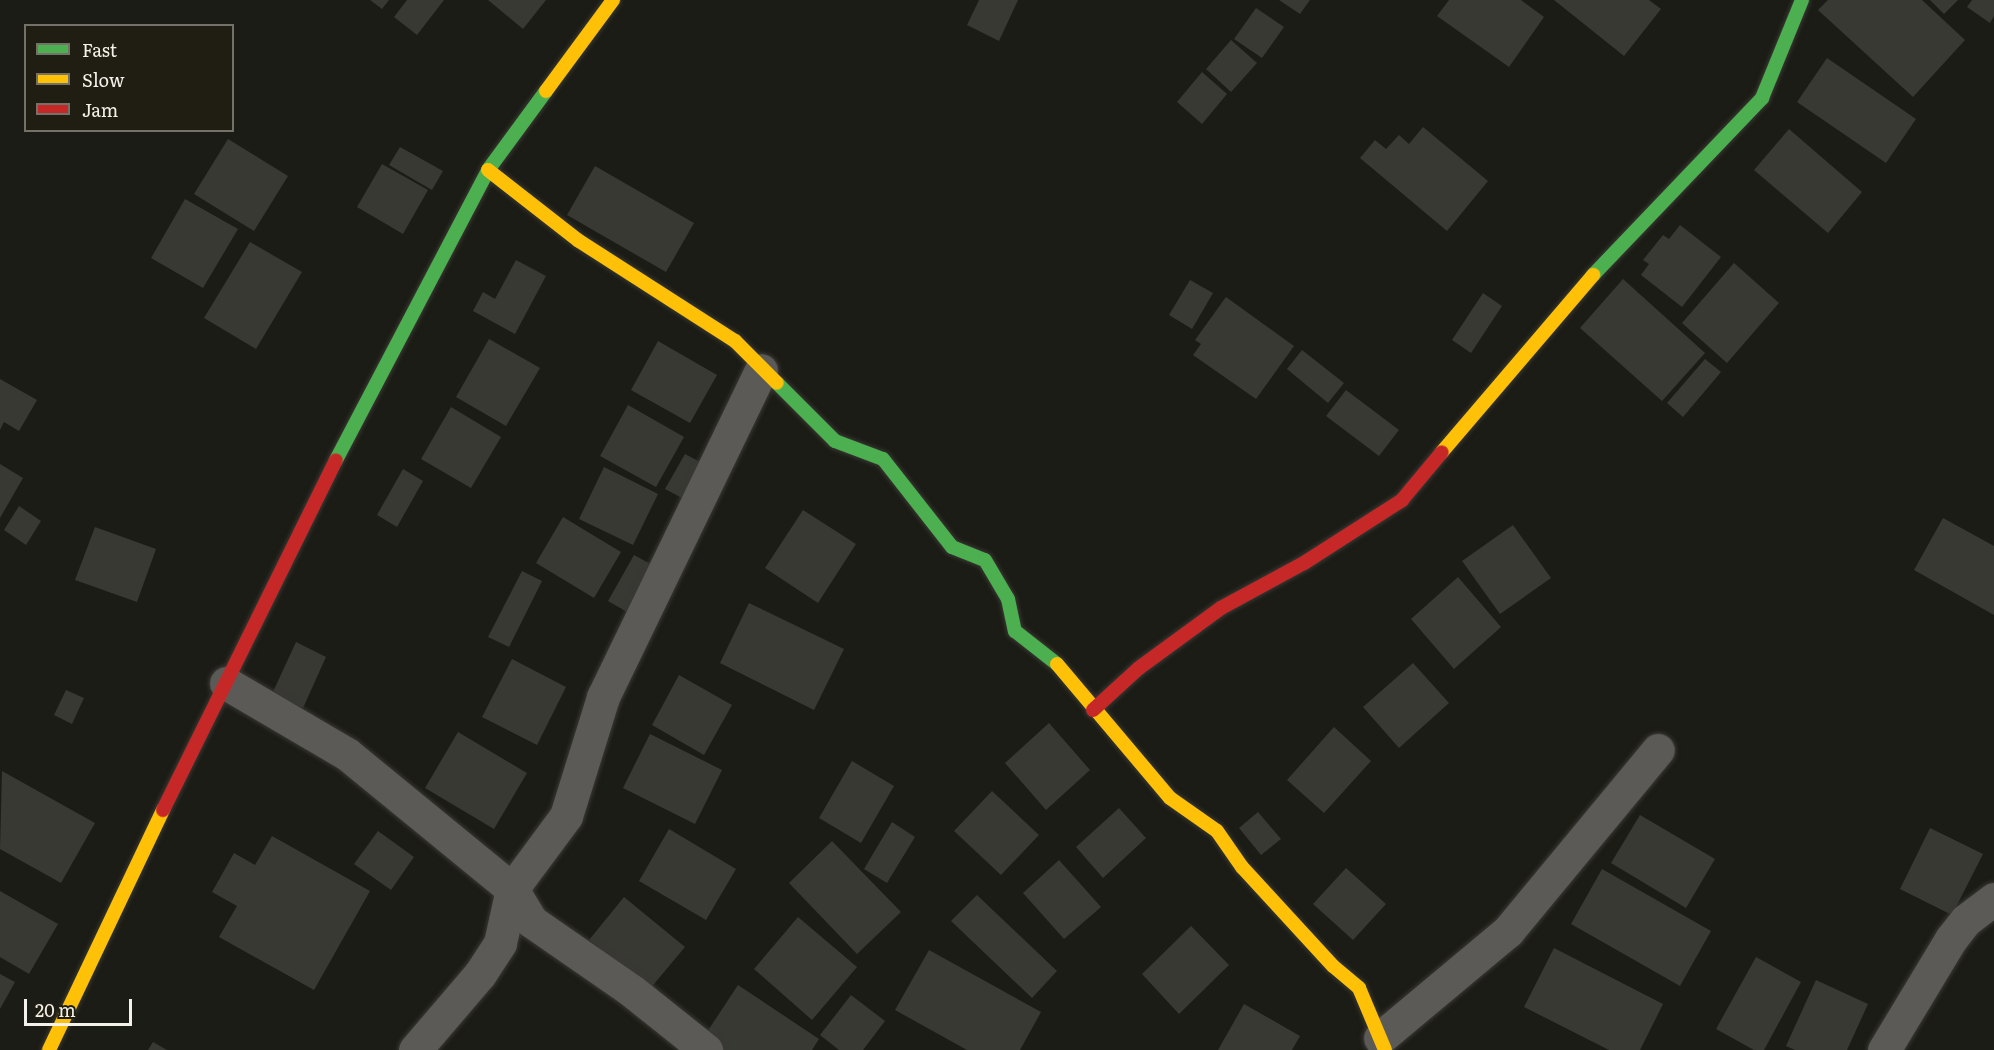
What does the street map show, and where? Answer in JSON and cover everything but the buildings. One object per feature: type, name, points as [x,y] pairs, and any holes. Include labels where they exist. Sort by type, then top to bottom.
[{"type":"street","points":[[49,1050],[357,418],[488,170],[613,0]]},
{"type":"street","points":[[1093,710],[1139,668],[1221,608],[1304,563],[1401,500],[1604,262],[1762,98],[1802,0]]},
{"type":"street","points":[[488,170],[579,242],[735,341],[761,370],[835,441],[883,459],[899,475],[952,547],[986,560],[1008,599],[1015,631],[1051,657],[1093,710],[1170,798],[1217,831],[1242,867],[1333,966],[1359,988],[1383,1044],[1508,931],[1658,750]]},
{"type":"street","points":[[415,1050],[480,974],[500,943],[512,889],[566,816],[603,697],[761,370]]},
{"type":"street","points":[[226,683],[347,754],[512,889],[531,921],[632,991],[706,1050]]},
{"type":"street","points":[[1884,1050],[1951,939],[1991,901]]},
{"type":"traffic: fast","points":[[1593,275],[1762,98],[1802,0]]},
{"type":"traffic: fast","points":[[336,460],[488,170],[546,91]]},
{"type":"traffic: fast","points":[[777,383],[835,441],[883,459],[952,547],[985,560],[1008,599],[1015,631],[1057,664]]},
{"type":"traffic: slow","points":[[546,91],[613,0]]},
{"type":"traffic: slow","points":[[488,170],[579,241],[735,341],[777,383]]},
{"type":"traffic: slow","points":[[1442,452],[1593,275]]},
{"type":"traffic: slow","points":[[1057,664],[1170,798],[1217,831],[1242,867],[1333,966],[1359,988],[1385,1050]]},
{"type":"traffic: slow","points":[[49,1050],[163,810]]},
{"type":"traffic: jam","points":[[1093,710],[1139,668],[1221,608],[1304,563],[1402,500],[1442,452]]},
{"type":"traffic: jam","points":[[163,810],[336,460]]}]
